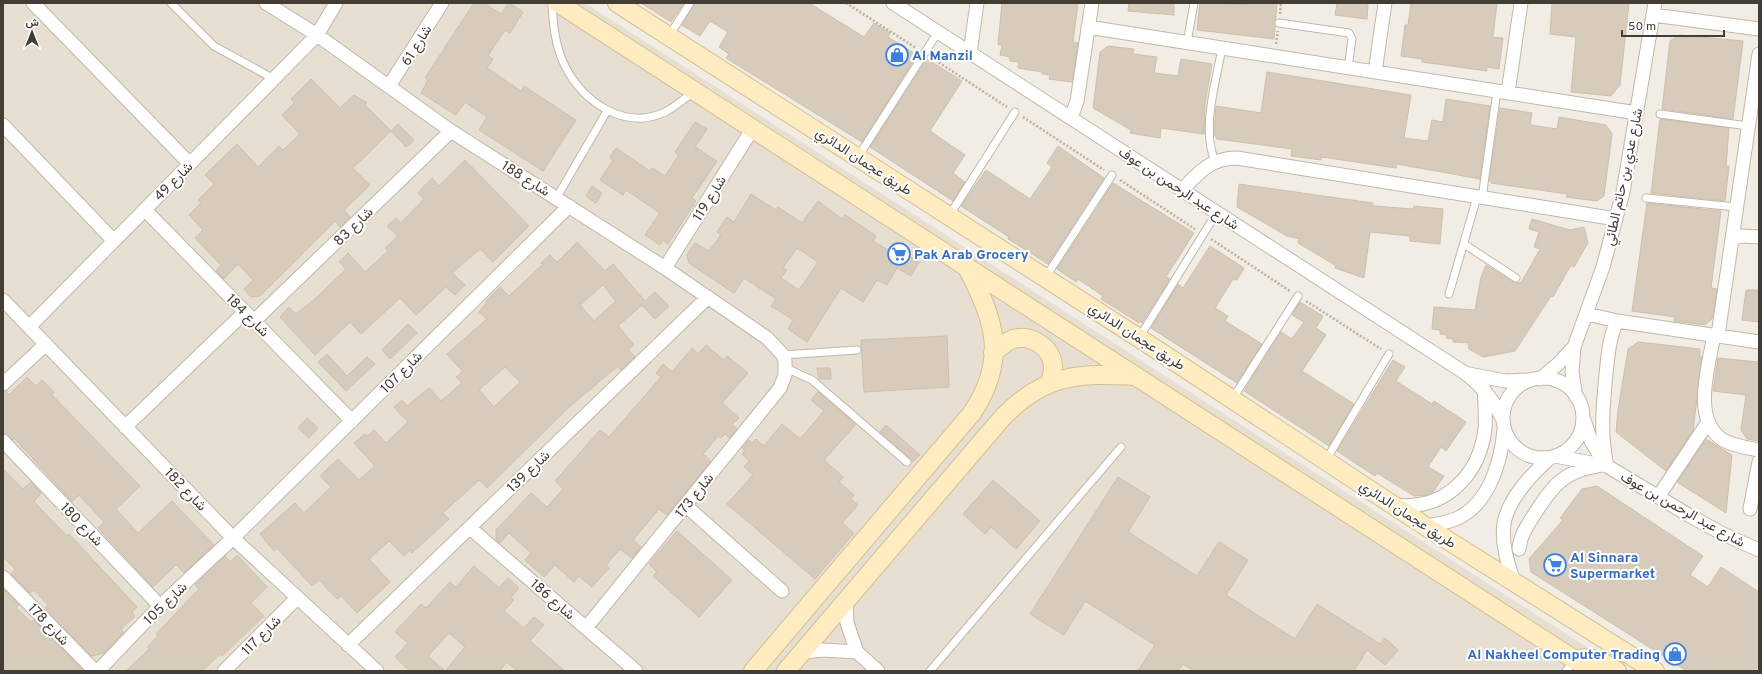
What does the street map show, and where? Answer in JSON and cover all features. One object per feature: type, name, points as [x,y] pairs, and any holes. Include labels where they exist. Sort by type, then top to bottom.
[{"type":"main road","points":[[558,3],[1136,376],[1570,666],[1592,671]]},
{"type":"main road","name":"طريق عجمان الدائري","points":[[617,3],[1140,338],[1425,526],[1655,671]]},
{"type":"main road","points":[[753,671],[972,413],[985,390],[993,353],[992,329],[988,311],[966,265]]},
{"type":"main road","points":[[993,353],[1006,342],[1012,340],[1020,338],[1034,340],[1046,349],[1050,355],[1053,369],[1050,383]]},
{"type":"main road","points":[[786,671],[1002,418],[1019,402],[1050,383],[1087,374],[1136,376]]},
{"type":"main road","points":[[1570,666],[1588,658],[1595,659],[1617,671]]},
{"type":"street","points":[[33,3],[190,164]]},
{"type":"street","name":"شارع 188","points":[[266,3],[317,35],[451,130],[557,197],[708,297],[767,338],[784,361]]},
{"type":"street","name":"شارع 49","points":[[29,327],[317,35],[336,3]]},
{"type":"street","name":"شارع 61","points":[[389,86],[442,3]]},
{"type":"street","name":"شارع عبد الرحمن بن عوف","points":[[893,3],[1465,373],[1484,390],[1495,404],[1503,425]]},
{"type":"street","points":[[970,53],[978,3]]},
{"type":"street","points":[[1070,118],[1077,101],[1092,3]]},
{"type":"street","points":[[1375,72],[1385,3]]},
{"type":"street","points":[[1503,92],[1521,3]]},
{"type":"street","points":[[1654,9],[1759,26]]},
{"type":"street","name":"شارع عدي بن حاتم الطائي","points":[[1576,397],[1572,372],[1574,347],[1603,267],[1616,219],[1627,172],[1654,9]]},
{"type":"street","points":[[1088,27],[1637,113]]},
{"type":"street","points":[[1759,54],[1754,129],[1736,207],[1732,240],[1704,405],[1708,422],[1714,432],[1722,439],[1733,444],[1759,450]]},
{"type":"street","points":[[3,125],[114,241]]},
{"type":"street","name":"شارع 119","points":[[666,268],[753,128]]},
{"type":"street","name":"شارع 83","points":[[126,427],[451,130]]},
{"type":"street","points":[[1182,190],[1201,169],[1214,161],[1237,158],[1616,219]]},
{"type":"street","name":"شارع 107","points":[[233,538],[569,206]]},
{"type":"street","name":"شارع 184","points":[[145,210],[352,420]]},
{"type":"street","points":[[1732,240],[1742,236],[1759,237]]},
{"type":"street","name":"شارع 139","points":[[348,645],[708,297]]},
{"type":"street","name":"شارع 182","points":[[3,300],[233,538],[377,671]]},
{"type":"street","points":[[1587,314],[1617,321],[1759,342]]},
{"type":"street","points":[[1519,549],[1520,542],[1526,528],[1554,486],[1578,470],[1607,466],[1602,437],[1603,408],[1610,340],[1617,321]]},
{"type":"street","points":[[3,384],[46,344]]},
{"type":"street","name":"شارع عدي بن حاتم الطائي","points":[[1536,379],[1558,364],[1574,347]]},
{"type":"street","name":"شارع 173","points":[[586,628],[780,388],[784,361]]},
{"type":"street","name":"شارع عبد الرحمن بن عوف","points":[[1465,373],[1498,380],[1536,379]]},
{"type":"street","points":[[1425,526],[1452,520],[1469,511],[1477,503],[1496,470],[1503,443],[1504,409],[1510,395],[1522,384],[1536,379],[1550,379],[1560,382],[1576,397],[1583,414],[1580,432],[1570,447],[1553,457],[1524,486],[1506,515],[1503,532],[1506,556],[1514,582]]},
{"type":"street","points":[[1394,505],[1415,506],[1436,501],[1446,496],[1463,480],[1474,464],[1482,441],[1485,417],[1484,390]]},
{"type":"street","name":"شارع عبد الرحمن بن عوف","points":[[1583,414],[1585,428],[1591,441],[1607,466]]},
{"type":"street","points":[[1658,497],[1708,422]]},
{"type":"street","points":[[1503,425],[1514,446],[1522,452],[1536,457],[1553,457]]},
{"type":"street","name":"شارع 180","points":[[3,441],[160,606]]},
{"type":"street","name":"شارع عبد الرحمن بن عوف","points":[[1553,457],[1607,466],[1724,534],[1759,550]]},
{"type":"street","points":[[1750,509],[1759,462]]},
{"type":"street","points":[[686,506],[782,591]]},
{"type":"street","name":"شارع 186","points":[[470,528],[636,671]]},
{"type":"street","name":"شارع 105","points":[[98,671],[160,606],[233,538]]},
{"type":"street","name":"شارع 178","points":[[3,577],[95,671]]},
{"type":"street","name":"شارع 117","points":[[224,671],[297,598]]},
{"type":"street","points":[[846,602],[847,623],[857,652],[878,671]]},
{"type":"street","points":[[802,652],[824,650],[857,652]]},
{"type":"lane","points":[[171,3],[214,46],[274,79]]},
{"type":"lane","points":[[552,3],[553,27],[564,65],[573,80],[607,111],[624,118],[638,119],[652,117],[666,112],[694,90]]},
{"type":"lane","points":[[669,36],[690,3]]},
{"type":"lane","points":[[1187,43],[1194,3]]},
{"type":"lane","points":[[1279,23],[1348,33],[1352,39],[1348,68]]},
{"type":"lane","points":[[858,157],[938,32]]},
{"type":"lane","points":[[1214,161],[1209,146],[1208,130],[1222,48]]},
{"type":"lane","points":[[1449,294],[1480,197],[1503,92]]},
{"type":"lane","points":[[557,197],[607,111]]},
{"type":"lane","points":[[949,216],[1015,112]]},
{"type":"lane","points":[[1660,114],[1754,129]]},
{"type":"lane","points":[[1045,278],[1112,175]]},
{"type":"lane","points":[[1646,198],[1736,207]]},
{"type":"lane","points":[[1140,338],[1217,212]]},
{"type":"lane","points":[[1464,244],[1516,278]]},
{"type":"lane","points":[[1232,398],[1298,296]]},
{"type":"lane","points":[[784,361],[857,350]]},
{"type":"lane","points":[[1326,460],[1389,354]]},
{"type":"lane","points":[[784,361],[799,373],[812,380],[907,462]]},
{"type":"lane","points":[[930,671],[1122,447]]},
{"type":"shaded area","points":[[3,3],[585,3],[1624,671],[3,671]]},
{"type":"building","points":[[474,3],[484,3],[501,14],[509,3],[523,12],[510,33],[505,30],[488,56],[493,59],[487,68],[521,91],[524,86],[576,120],[543,171],[479,130],[487,117],[465,102],[456,115],[421,93],[428,80],[425,78]]},
{"type":"building","points":[[641,3],[684,3],[671,22]]},
{"type":"building","points":[[695,3],[809,3],[864,37],[874,23],[890,33],[888,37],[917,55],[862,142],[726,58],[729,54],[719,47],[728,32],[710,21],[700,36],[682,25]]},
{"type":"building","points":[[1002,3],[1078,3],[1073,42],[1078,43],[1072,82],[1049,79],[1050,75],[1042,74],[1042,72],[1018,68],[1019,62],[1010,61],[1010,57],[1000,55],[1002,45],[998,45]]},
{"type":"building","points":[[1129,3],[1174,3],[1174,15],[1128,11]]},
{"type":"building","points":[[1200,3],[1256,5],[1256,3],[1277,3],[1274,39],[1197,30]]},
{"type":"building","points":[[1337,3],[1368,3],[1367,19],[1335,15]]},
{"type":"building","points":[[1411,3],[1497,3],[1493,37],[1503,38],[1499,69],[1487,67],[1487,71],[1422,62],[1422,59],[1401,56],[1405,25],[1408,25]]},
{"type":"building","points":[[1552,3],[1629,3],[1620,85],[1611,96],[1571,92],[1576,37],[1550,34]]},
{"type":"building","points":[[1679,35],[1743,41],[1733,119],[1662,109],[1670,41]]},
{"type":"building","points":[[1108,46],[1134,49],[1133,54],[1157,57],[1154,73],[1178,76],[1181,59],[1212,64],[1205,104],[1204,134],[1161,128],[1160,138],[1130,133],[1131,130],[1093,108],[1100,52]]},
{"type":"building","points":[[927,59],[962,81],[930,131],[965,155],[953,173],[965,182],[953,201],[870,147]]},
{"type":"building","points":[[1267,72],[1411,95],[1404,138],[1428,141],[1432,120],[1443,122],[1446,99],[1490,106],[1480,179],[1397,164],[1396,168],[1322,157],[1321,160],[1291,156],[1292,149],[1217,139],[1214,134],[1216,106],[1261,113]]},
{"type":"building","points":[[311,79],[340,108],[354,95],[367,103],[365,105],[391,131],[353,168],[370,185],[344,210],[350,217],[340,227],[335,221],[260,296],[251,297],[244,289],[253,280],[238,264],[224,279],[216,271],[221,265],[195,238],[203,230],[189,215],[201,203],[198,200],[214,184],[205,175],[237,144],[258,167],[279,146],[283,150],[300,134],[282,115],[294,103],[291,99]]},
{"type":"building","points":[[1500,108],[1532,113],[1530,125],[1557,129],[1559,117],[1606,125],[1612,134],[1604,196],[1597,201],[1566,197],[1567,194],[1491,183],[1492,181],[1489,181]]},
{"type":"building","points":[[1660,119],[1729,128],[1726,166],[1729,166],[1725,201],[1651,193]]},
{"type":"building","points":[[695,122],[707,129],[695,147],[717,161],[692,198],[696,201],[668,244],[663,240],[660,245],[645,235],[660,213],[626,190],[623,195],[600,180],[613,160],[610,157],[616,148],[650,171],[652,168],[665,176],[679,155],[675,152]]},
{"type":"building","points":[[398,124],[414,140],[406,147],[391,131]]},
{"type":"building","points":[[1058,146],[1104,178],[1048,264],[1008,239],[1009,237],[961,206],[986,170],[1030,199],[1052,167],[1047,163]]},
{"type":"building","points":[[465,160],[529,226],[493,262],[480,249],[452,273],[465,285],[455,295],[446,287],[416,315],[400,298],[361,334],[350,322],[315,355],[280,317],[289,307],[296,314],[316,298],[346,269],[339,262],[348,253],[365,272],[388,251],[385,248],[398,236],[387,226],[396,218],[401,223],[424,199],[418,193],[432,178],[439,186]]},
{"type":"building","points":[[1113,183],[1194,233],[1166,277],[1170,279],[1142,323],[1140,321],[1139,323],[1101,299],[1103,296],[1078,279],[1076,282],[1057,269]]},
{"type":"building","points":[[1239,184],[1373,203],[1373,206],[1413,209],[1414,206],[1443,209],[1440,244],[1410,241],[1410,236],[1370,232],[1364,278],[1335,268],[1335,265],[1298,243],[1299,239],[1287,236],[1237,207]]},
{"type":"building","points":[[592,186],[602,193],[596,203],[586,196]]},
{"type":"building","points":[[751,194],[776,210],[778,207],[802,223],[818,201],[842,219],[845,215],[876,236],[873,241],[894,254],[897,249],[919,262],[911,276],[897,268],[887,285],[877,280],[863,302],[841,288],[807,342],[788,329],[793,320],[771,306],[776,299],[744,278],[734,293],[689,263],[687,255],[695,243],[709,251],[721,235],[717,232],[727,217],[734,222]],"holes":[[[797,248],[818,262],[799,290],[781,278],[787,270],[783,268]]]},
{"type":"building","points":[[1647,203],[1721,211],[1711,288],[1717,289],[1712,319],[1705,325],[1674,321],[1675,317],[1632,311]]},
{"type":"building","points":[[1532,219],[1570,230],[1584,227],[1588,243],[1574,267],[1571,265],[1553,297],[1551,296],[1515,351],[1483,357],[1469,349],[1468,343],[1453,342],[1453,339],[1446,338],[1447,335],[1440,334],[1440,330],[1432,329],[1434,307],[1475,310],[1481,277],[1486,265],[1513,282],[1521,283],[1540,249],[1534,247],[1539,232],[1529,229]]},
{"type":"building","points":[[577,242],[605,271],[613,264],[645,301],[655,292],[669,306],[655,319],[642,305],[618,326],[634,345],[628,350],[635,357],[621,370],[618,366],[568,408],[487,488],[479,480],[443,513],[449,519],[412,553],[410,550],[404,556],[389,541],[369,559],[390,582],[357,613],[341,596],[337,599],[319,580],[312,586],[277,548],[274,551],[260,534],[295,503],[304,513],[331,487],[320,476],[338,459],[359,480],[375,466],[354,443],[365,434],[367,436],[374,430],[386,443],[408,422],[394,407],[402,400],[407,406],[429,388],[441,401],[462,383],[456,377],[463,372],[447,354],[487,319],[479,312],[487,302],[486,301],[500,287],[509,296],[543,264],[541,263],[550,255],[557,262]],"holes":[[[603,285],[616,301],[594,321],[580,305]],[[505,367],[520,382],[494,407],[479,390]]]},
{"type":"building","points":[[1210,246],[1244,268],[1237,280],[1233,279],[1215,308],[1228,316],[1225,321],[1262,344],[1237,383],[1151,328],[1178,284],[1183,288]]},
{"type":"building","points":[[1746,290],[1759,290],[1759,322],[1742,320]]},
{"type":"building","points":[[1300,302],[1323,316],[1316,328],[1326,335],[1302,371],[1354,404],[1329,446],[1244,391],[1281,332],[1292,339],[1304,322],[1292,315]]},
{"type":"building","points":[[408,324],[417,333],[390,359],[382,350]]},
{"type":"building","points":[[947,336],[949,387],[864,392],[861,340]]},
{"type":"building","points":[[1638,342],[1700,349],[1700,357],[1702,357],[1693,431],[1666,471],[1616,432],[1628,349]]},
{"type":"building","points":[[706,345],[724,360],[727,356],[748,373],[722,403],[739,418],[732,425],[737,429],[729,438],[725,434],[721,438],[718,436],[703,454],[711,461],[667,515],[659,509],[633,540],[641,547],[632,558],[620,549],[606,565],[609,568],[592,587],[579,576],[574,582],[555,565],[544,577],[525,560],[531,553],[509,533],[500,543],[496,540],[496,530],[531,493],[547,507],[563,489],[555,481],[600,430],[609,437],[661,377],[656,373],[663,364],[672,372],[692,348],[698,354]]},
{"type":"building","points":[[327,354],[347,376],[367,357],[375,364],[346,391],[318,362]]},
{"type":"building","points":[[1718,358],[1759,362],[1759,441],[1747,439],[1741,430],[1746,395],[1713,391]]},
{"type":"building","points":[[1393,360],[1405,367],[1396,381],[1432,404],[1434,401],[1466,422],[1446,451],[1441,447],[1428,467],[1444,476],[1433,492],[1426,495],[1414,496],[1377,473],[1375,476],[1337,451]]},
{"type":"building","points":[[817,368],[830,368],[831,379],[819,379]]},
{"type":"building","points":[[27,377],[36,386],[42,380],[54,392],[52,395],[140,486],[116,509],[138,533],[172,501],[214,545],[184,573],[176,565],[153,587],[98,528],[104,522],[79,495],[72,502],[14,438],[13,440],[3,433],[3,392],[6,391],[9,395]]},
{"type":"building","points":[[818,392],[856,424],[824,460],[843,477],[839,482],[854,495],[851,499],[858,505],[842,523],[854,533],[815,579],[727,504],[753,475],[744,467],[749,461],[742,454],[745,451],[742,448],[749,440],[752,443],[756,439],[764,446],[782,424],[800,439],[824,411],[811,400]]},
{"type":"building","points":[[307,418],[318,428],[309,438],[298,428]]},
{"type":"building","points":[[886,425],[920,455],[913,462],[880,432]]},
{"type":"building","points":[[1706,439],[1732,455],[1726,513],[1677,482]]},
{"type":"building","points":[[3,469],[23,489],[31,482],[41,493],[34,502],[67,536],[69,534],[137,607],[132,612],[135,616],[121,629],[124,632],[104,653],[91,656],[45,608],[48,605],[34,590],[30,593],[11,574],[15,569],[3,557]]},
{"type":"building","points":[[1118,477],[1150,497],[1128,532],[1197,576],[1219,542],[1248,560],[1226,595],[1295,639],[1317,604],[1380,644],[1385,638],[1398,650],[1385,665],[1367,650],[1354,671],[1194,671],[1183,664],[1178,671],[1138,671],[1155,645],[1085,601],[1064,635],[1030,614]]},
{"type":"building","points":[[993,480],[1040,521],[1016,549],[991,527],[985,534],[963,514]]},
{"type":"building","points":[[1597,486],[1703,556],[1690,575],[1708,587],[1721,567],[1759,592],[1759,665],[1755,671],[1687,671],[1531,572],[1529,559],[1563,520],[1560,518],[1582,489]]},
{"type":"building","points":[[677,531],[732,580],[699,617],[653,576],[657,572],[649,564]]},
{"type":"building","points":[[237,555],[267,587],[251,603],[264,616],[222,656],[220,654],[202,671],[126,671],[149,649],[147,647],[158,636],[156,634],[199,589],[195,585],[225,556],[230,562]]},
{"type":"building","points":[[474,566],[499,588],[508,578],[519,588],[511,597],[514,600],[504,611],[524,628],[534,617],[544,625],[530,641],[565,671],[517,671],[507,662],[499,671],[445,671],[410,671],[395,657],[408,643],[395,632],[421,604],[426,608],[450,582],[456,587]],"holes":[[[449,633],[465,647],[445,671],[428,656]]]},
{"type":"building","points":[[3,588],[19,605],[16,608],[31,622],[34,620],[84,671],[3,671]]},
{"type":"place","name":"Al Manzil","points":[[897,55]]},
{"type":"place","name":"Pak Arab Grocery","points":[[899,254]]},
{"type":"place","name":"Al Sinnara Supermarket","points":[[1555,565]]},
{"type":"place","name":"Al Nakheel Computer Trading","points":[[1675,654]]}]
